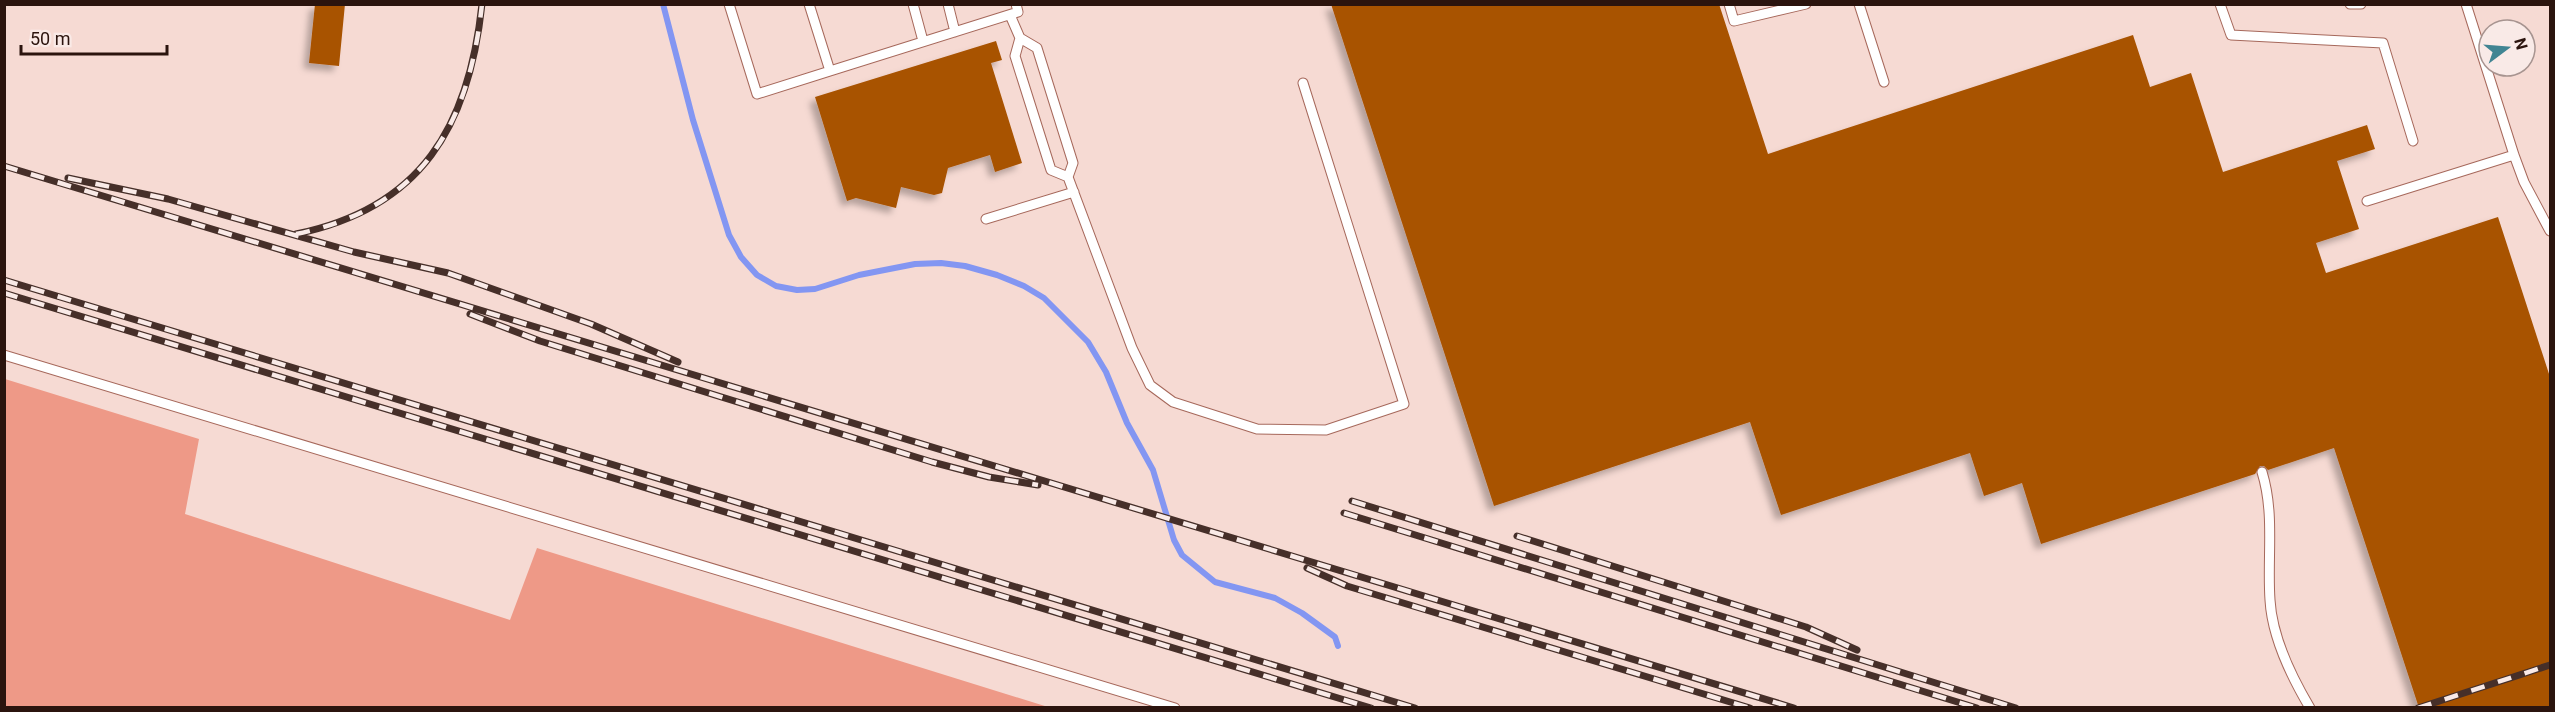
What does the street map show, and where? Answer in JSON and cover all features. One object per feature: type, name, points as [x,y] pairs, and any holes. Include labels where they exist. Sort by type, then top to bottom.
[{"type":"lane","points":[[729,4],[757,94],[1010,15],[1018,12],[1016,4]]},
{"type":"lane","points":[[809,4],[830,71]]},
{"type":"lane","points":[[913,4],[923,41]]},
{"type":"lane","points":[[948,4],[955,32]]},
{"type":"lane","points":[[1729,4],[1734,21],[1806,4]]},
{"type":"lane","points":[[1859,4],[1884,82]]},
{"type":"lane","points":[[2220,4],[2231,35],[2383,43],[2412,141]]},
{"type":"lane","points":[[2350,4],[2361,4]]},
{"type":"lane","points":[[2466,4],[2514,155],[2524,182],[2550,231]]},
{"type":"lane","points":[[1010,15],[1020,38],[1036,48],[1073,162],[1068,177],[1132,348],[1150,386],[1173,402],[1257,429],[1326,430],[1404,404],[1303,83]]},
{"type":"lane","points":[[1020,38],[1015,56],[1051,170],[1068,177]]},
{"type":"lane","points":[[2367,201],[2514,155]]},
{"type":"lane","points":[[986,219],[1074,192]]},
{"type":"lane","points":[[4,355],[1175,708]]},
{"type":"lane","points":[[2262,472],[2270,519],[2270,603],[2281,646],[2296,683],[2310,708]]},
{"type":"shaded area","points":[[5,379],[199,439],[185,514],[510,620],[537,548],[1048,707],[5,707]]},
{"type":"building","points":[[315,4],[345,4],[339,66],[309,63]]},
{"type":"building","points":[[1331,4],[1719,4],[1768,154],[2133,35],[2150,87],[2191,73],[2223,172],[2367,125],[2375,149],[2337,161],[2359,229],[2316,243],[2326,273],[2498,217],[2550,377],[2550,708],[2419,708],[2334,448],[2268,470],[2260,466],[2255,474],[2041,544],[2022,483],[1984,496],[1970,453],[1781,515],[1750,422],[1494,506]]},
{"type":"building","points":[[996,41],[1002,60],[991,63],[1022,163],[995,172],[990,155],[948,168],[942,193],[934,195],[901,187],[896,208],[856,198],[847,201],[815,97]]},
{"type":"waterway","points":[[663,4],[693,120],[729,235],[741,257],[757,275],[776,286],[797,290],[815,289],[859,275],[915,264],[941,263],[965,266],[997,275],[1024,286],[1044,298],[1088,342],[1106,372],[1127,423],[1153,470],[1174,540],[1182,555],[1215,582],[1275,598],[1302,613],[1335,637],[1338,646]]},
{"type":"railway","points":[[296,234],[340,222],[376,204],[407,182],[431,155],[451,124],[465,88],[475,48],[482,4]]},
{"type":"railway","points":[[4,166],[1794,708]]},
{"type":"railway","points":[[68,178],[168,199],[354,252],[448,273],[591,324],[678,362]]},
{"type":"railway","points":[[4,280],[1415,708]]},
{"type":"railway","points":[[4,293],[1371,708]]},
{"type":"railway","points":[[470,314],[540,341],[932,462],[989,477],[1038,485]]},
{"type":"railway","points":[[1352,501],[2016,708]]},
{"type":"railway","points":[[1344,513],[1977,708]]},
{"type":"railway","points":[[1517,536],[1806,627],[1857,650]]},
{"type":"railway","points":[[1307,568],[1347,586],[1750,708]]},
{"type":"railway","points":[[2418,708],[2550,665]]}]
